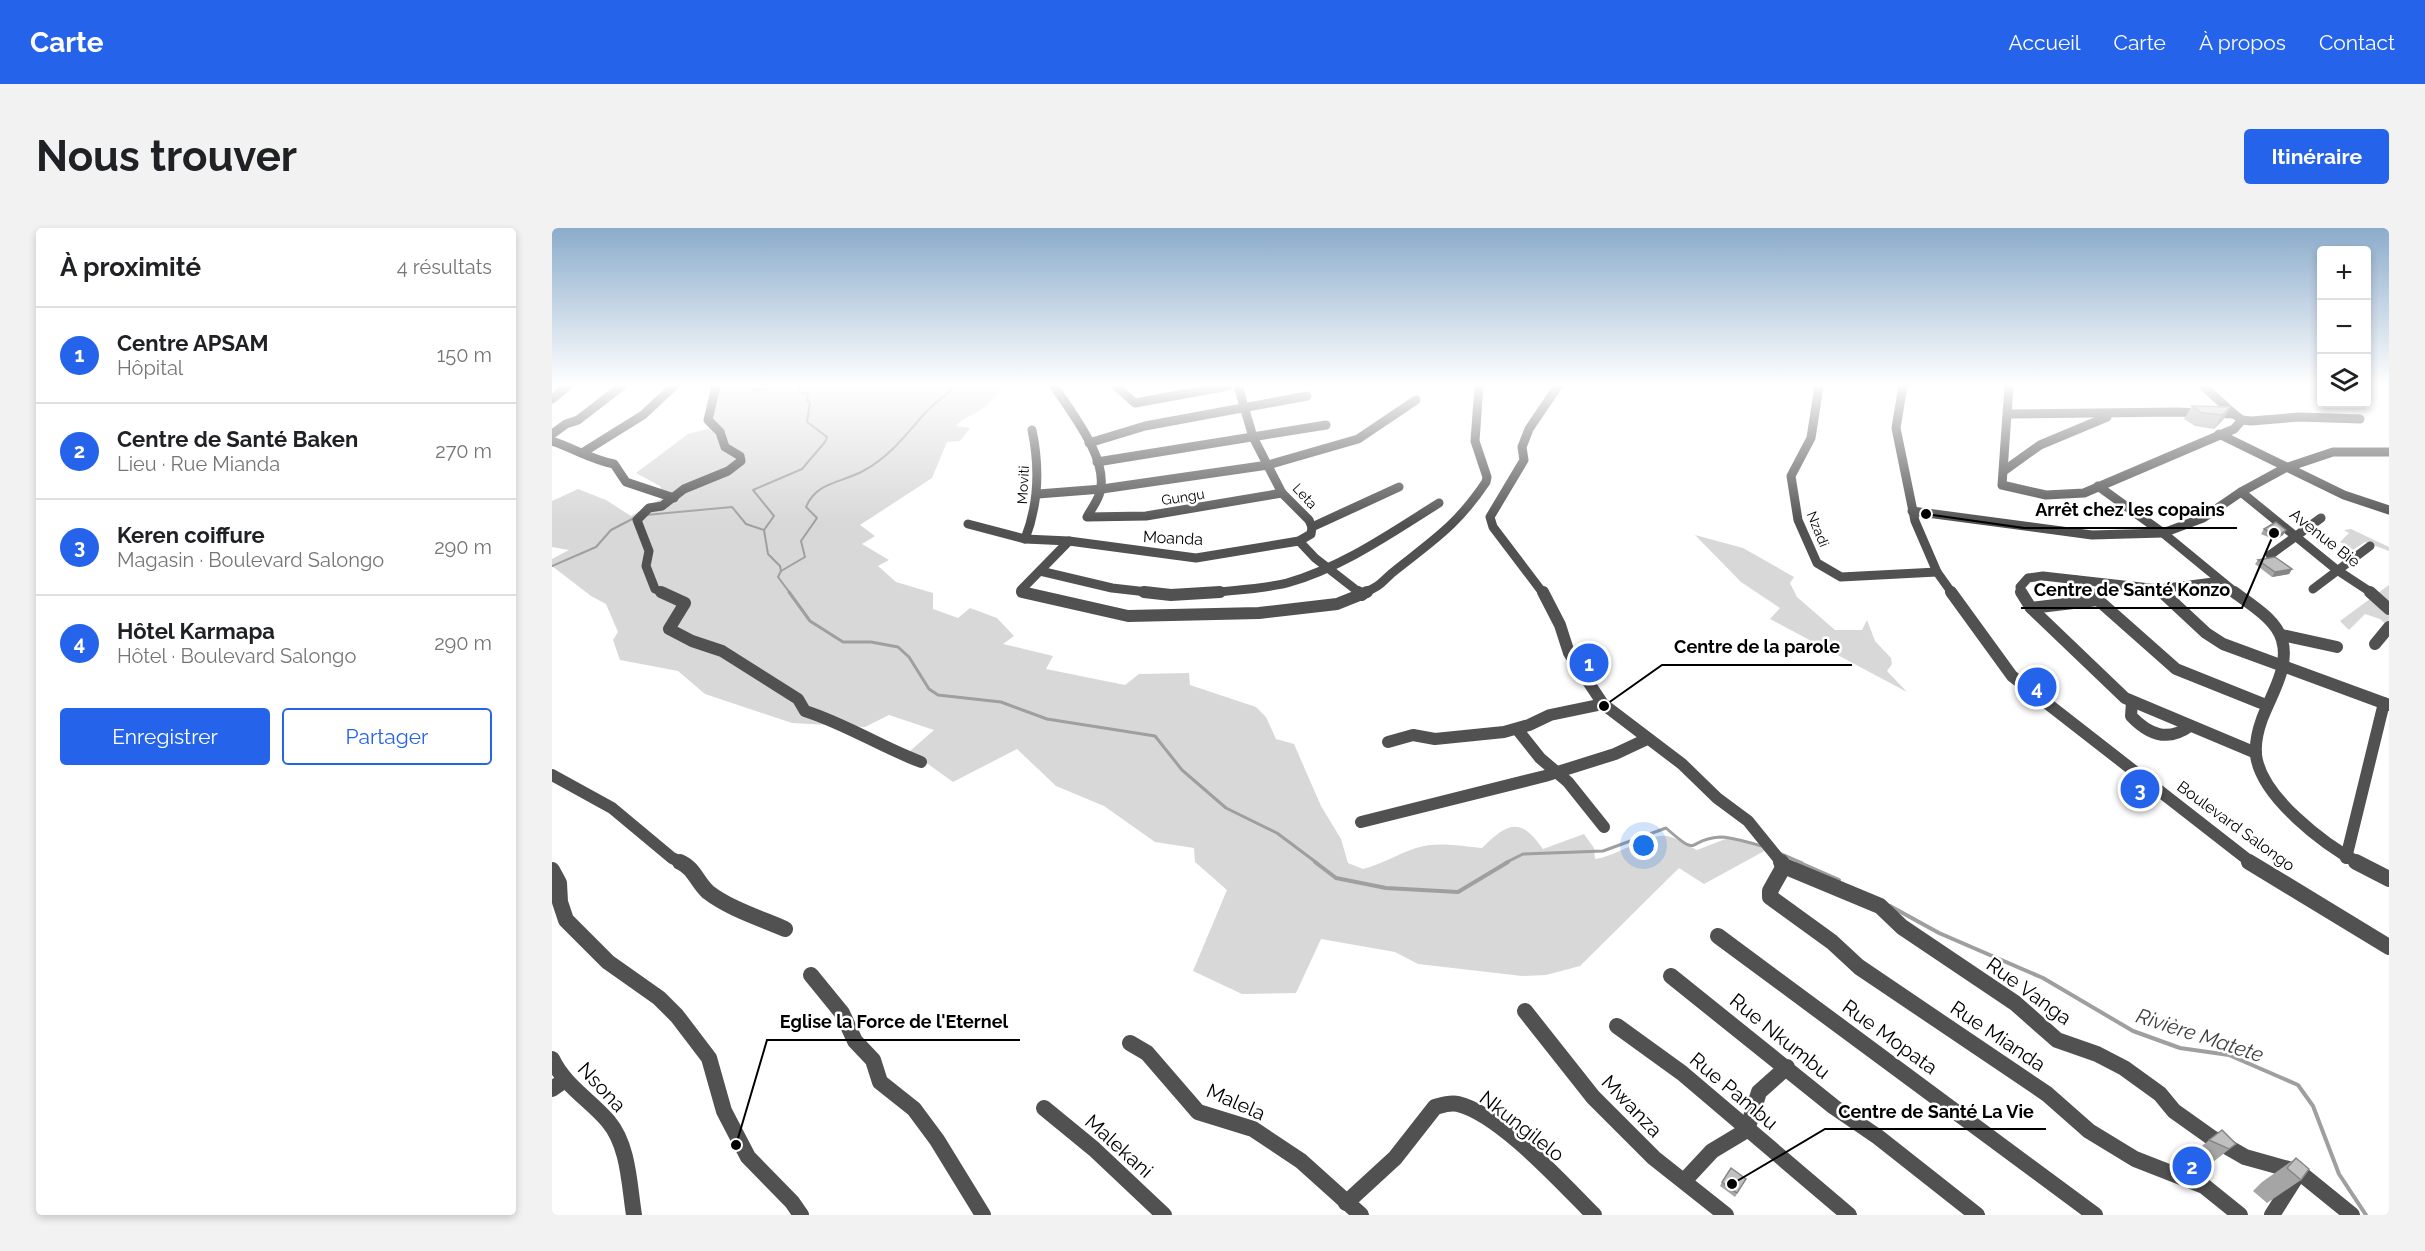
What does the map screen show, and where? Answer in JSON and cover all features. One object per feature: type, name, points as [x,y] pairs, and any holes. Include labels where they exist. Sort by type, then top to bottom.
[{"type":"street","points":[[582,453],[616,432]]},
{"type":"street","points":[[720,432],[725,447],[740,456],[741,461],[728,471],[684,489],[662,506],[649,508],[637,520],[649,551],[646,566],[655,589],[685,603],[669,627],[671,631],[722,651],[798,699],[805,711],[837,721],[886,749],[921,762]]},
{"type":"street","name":"Moviti","points":[[1025,539],[1032,525],[1038,494],[1039,469],[1032,432]]},
{"type":"street","points":[[1082,432],[1097,462],[1102,489]]},
{"type":"street","points":[[1089,443],[1125,432]]},
{"type":"street","name":"Leta","points":[[1251,432],[1282,493],[1309,520],[1312,527]]},
{"type":"street","points":[[1097,462],[1281,432]]},
{"type":"street","points":[[1038,494],[1102,489],[1268,465],[1358,439],[1368,432]]},
{"type":"street","points":[[1475,432],[1474,441],[1487,477],[1481,487],[1479,498],[1482,508]]},
{"type":"street","points":[[1069,541],[1022,590],[1024,594],[1080,608],[1128,616],[1259,613],[1325,606],[1362,595],[1381,586],[1395,571],[1500,496],[1524,460],[1522,447],[1528,432]]},
{"type":"street","name":"Nzadi","points":[[1811,432],[1809,444],[1791,476],[1798,520],[1817,563],[1841,577],[1937,572]]},
{"type":"street","name":"Boulevard Salongo","points":[[1897,432],[1912,512],[1937,572],[2012,676],[2246,859],[2389,947]]},
{"type":"street","points":[[2006,432],[2002,459],[2005,471],[2002,485],[2032,493],[2084,493],[2226,432]]},
{"type":"street","points":[[2005,471],[2033,448],[2071,432]]},
{"type":"street","points":[[2219,435],[2344,495],[2389,510]]},
{"type":"street","points":[[552,441],[594,460],[614,464],[626,482],[631,485],[674,498]]},
{"type":"street","points":[[1912,512],[2092,535],[2163,533],[2203,518],[2241,492],[2285,468],[2333,452],[2389,452]]},
{"type":"street","points":[[2098,486],[2163,533],[2268,617],[2282,635],[2285,647],[2284,665],[2266,705],[2256,753],[2272,790],[2323,843],[2346,858],[2389,879]]},
{"type":"street","points":[[1481,487],[1482,508]]},
{"type":"street","points":[[1362,595],[1312,555],[1299,541],[1311,534],[1312,527],[1399,488]]},
{"type":"street","name":"Gungu","points":[[1102,489],[1087,517],[1146,516],[1282,493]]},
{"type":"street","name":"Avenue Bie","points":[[2241,492],[2337,570],[2381,599],[2389,609]]},
{"type":"street","points":[[1040,571],[1067,579],[1128,591],[1188,595],[1286,583],[1357,554],[1439,503]]},
{"type":"street","name":"Rue Vanga","points":[[1482,508],[1540,587],[1560,624],[1569,653],[1603,704],[1682,764],[1717,798],[1748,821],[1784,866],[1880,906],[1896,922],[2015,1003],[2057,1040],[2097,1054],[2124,1068],[2160,1094],[2174,1111],[2212,1138],[2246,1157],[2299,1172]]},
{"type":"street","points":[[2270,555],[2294,535],[2321,518]]},
{"type":"street","name":"Moanda","points":[[968,524],[1025,539],[1069,541],[1106,548],[1196,558],[1299,541]]},
{"type":"street","points":[[2313,589],[2370,546]]},
{"type":"street","points":[[2221,581],[2159,590],[2043,576],[2022,582],[2021,594],[2031,608],[2118,693],[2132,702],[2256,753]]},
{"type":"street","points":[[2076,579],[2176,669],[2266,705]]},
{"type":"street","points":[[2159,590],[2215,639],[2386,704],[2346,858]]},
{"type":"street","points":[[2031,608],[2098,600]]},
{"type":"street","points":[[2374,644],[2389,627]]},
{"type":"street","points":[[2282,635],[2337,647]]},
{"type":"street","points":[[2132,702],[2131,716],[2146,730],[2171,737],[2178,736],[2190,726]]},
{"type":"street","points":[[1388,742],[1413,735],[1435,739],[1517,729],[1550,715],[1603,704]]},
{"type":"street","points":[[1517,729],[1540,758],[1568,782],[1604,827]]},
{"type":"street","points":[[1361,822],[1385,813],[1473,796],[1556,772],[1615,754],[1647,739]]},
{"type":"street","points":[[552,775],[612,808],[672,858],[689,866],[706,890],[721,901],[785,929]]},
{"type":"street","name":"Rue Mianda","points":[[1784,866],[1770,891],[1770,897],[1832,942],[1859,968],[2047,1094],[2089,1131],[2135,1159],[2204,1186],[2240,1215]]},
{"type":"street","points":[[552,870],[559,884],[560,903],[566,920],[608,962],[659,998],[709,1058],[724,1112],[748,1157],[792,1202],[801,1215]]},
{"type":"street","name":"Rue Mopata","points":[[1718,936],[2095,1215]]},
{"type":"street","points":[[812,975],[842,1013],[855,1041],[873,1060],[880,1082],[914,1109],[937,1140],[982,1215]]},
{"type":"street","name":"Rue Nkumbu","points":[[1671,976],[1787,1066],[1834,1107],[1878,1137],[1977,1215]]},
{"type":"street","name":"Mwanza","points":[[1525,1011],[1593,1097],[1654,1158],[1685,1180],[1726,1215]]},
{"type":"street","name":"Rue Pambu","points":[[1617,1026],[1682,1073],[1849,1215]]},
{"type":"street","name":"Malela","points":[[1130,1042],[1147,1053],[1197,1112],[1253,1129],[1301,1161],[1361,1215]]},
{"type":"street","name":"Nsona","points":[[552,1059],[558,1084],[608,1122],[617,1134],[634,1215]]},
{"type":"street","points":[[1685,1180],[1712,1151],[1747,1130],[1759,1092],[1787,1066]]},
{"type":"street","name":"Nkungilelo","points":[[1346,1203],[1395,1158],[1435,1107],[1457,1103],[1475,1111],[1532,1155],[1594,1215]]},
{"type":"street","name":"Malekani","points":[[1044,1108],[1094,1149],[1164,1215]]},
{"type":"street","points":[[2271,1215],[2299,1172],[2352,1215]]},
{"type":"shaded area","points":[[695,432],[967,432],[960,441],[947,442],[932,478],[860,525],[875,536],[862,544],[889,560],[878,566],[896,582],[933,593],[933,609],[958,618],[970,608],[997,618],[1014,636],[1003,644],[1053,656],[1046,669],[1125,685],[1139,674],[1189,673],[1190,685],[1256,707],[1266,717],[1276,739],[1294,744],[1321,806],[1341,839],[1348,863],[1363,869],[1424,846],[1449,845],[1482,848],[1499,833],[1514,827],[1528,832],[1543,849],[1584,834],[1594,848],[1595,859],[1614,854],[1644,840],[1663,836],[1674,838],[1697,850],[1728,838],[1768,849],[1704,884],[1679,868],[1580,966],[1546,975],[1522,976],[1418,964],[1395,952],[1321,939],[1296,993],[1242,994],[1193,971],[1227,890],[1195,862],[1194,848],[1155,842],[1104,806],[1056,786],[1017,749],[953,782],[910,751],[934,730],[889,715],[865,727],[792,723],[705,694],[678,671],[620,660],[613,640],[618,632],[606,604],[591,596],[552,566],[552,559],[569,550],[552,547],[552,501],[578,489],[606,500],[631,516],[665,497],[660,486],[636,473],[688,434]]},
{"type":"shaded area","points":[[2351,529],[2389,547],[2389,551],[2365,542],[2353,550],[2340,542],[2349,533],[2344,530]]},
{"type":"shaded area","points":[[1695,535],[1743,548],[1794,577],[1790,583],[1797,597],[1835,630],[1862,630],[1867,620],[1875,641],[1891,658],[1892,664],[1887,671],[1907,692],[1770,619],[1780,608],[1741,582]]},
{"type":"shaded area","points":[[2389,585],[2389,627],[2380,619],[2365,614],[2349,630],[2340,621]]},
{"type":"building","points":[[2276,522],[2286,530],[2278,536],[2264,529]]},
{"type":"building","points":[[2275,557],[2292,569],[2275,572],[2258,560]]},
{"type":"building","points":[[1597,652],[1601,660],[1589,663],[1584,655]]},
{"type":"building","points":[[2222,1130],[2236,1144],[2229,1149],[2209,1140]]},
{"type":"building","points":[[2296,1158],[2309,1169],[2301,1180],[2287,1168]]},
{"type":"building","points":[[1731,1168],[1746,1179],[1737,1193],[1722,1182]]},
{"type":"waterway","points":[[764,530],[774,516],[753,490],[802,469],[825,442],[827,437],[820,432]]},
{"type":"waterway","points":[[781,571],[805,557],[801,541],[817,518],[806,507],[810,499],[830,484],[855,475],[881,459],[908,432]]},
{"type":"waterway","points":[[646,515],[732,507],[746,524],[764,530]]},
{"type":"waterway","points":[[552,566],[596,547],[611,530],[636,517]]},
{"type":"waterway","points":[[764,530],[768,554],[780,566],[781,571]]},
{"type":"waterway","points":[[781,571],[778,577],[790,593]]},
{"type":"waterway","points":[[789,592],[810,621],[843,642],[871,642],[898,647],[909,657],[929,689],[938,695],[1001,702],[1047,719],[1155,736],[1182,770],[1226,808],[1277,833],[1317,863]]},
{"type":"waterway","points":[[1505,863],[1523,854],[1603,851],[1666,828],[1690,845],[1709,838],[1720,837],[1762,846]]},
{"type":"waterway","points":[[1779,853],[1802,863]]},
{"type":"waterway","points":[[1315,862],[1336,878],[1386,888],[1458,892],[1508,862]]},
{"type":"waterway","points":[[1798,862],[1839,880]]},
{"type":"waterway","name":"Rivière Matete","points":[[1890,906],[1939,933],[2043,978],[2133,1031],[2180,1048],[2229,1055],[2298,1085],[2313,1106],[2339,1174],[2366,1215]]},
{"type":"place","name":"Arrêt chez les copains","points":[[1926,514]]},
{"type":"place","name":"Centre de Santé Konzo","points":[[2274,533]]},
{"type":"place","name":"Centre APSAM","points":[[1589,663]]},
{"type":"place","name":"Hôtel Karmapa","points":[[2037,687]]},
{"type":"place","name":"Centre de la parole","points":[[1604,706]]},
{"type":"place","name":"Keren coiffure","points":[[2140,789]]},
{"type":"place","name":"Eglise la Force de l'Eternel","points":[[736,1145]]},
{"type":"place","name":"Centre de Santé Baken","points":[[2192,1166]]},
{"type":"place","name":"Centre de Santé La Vie","points":[[1732,1184]]}]
